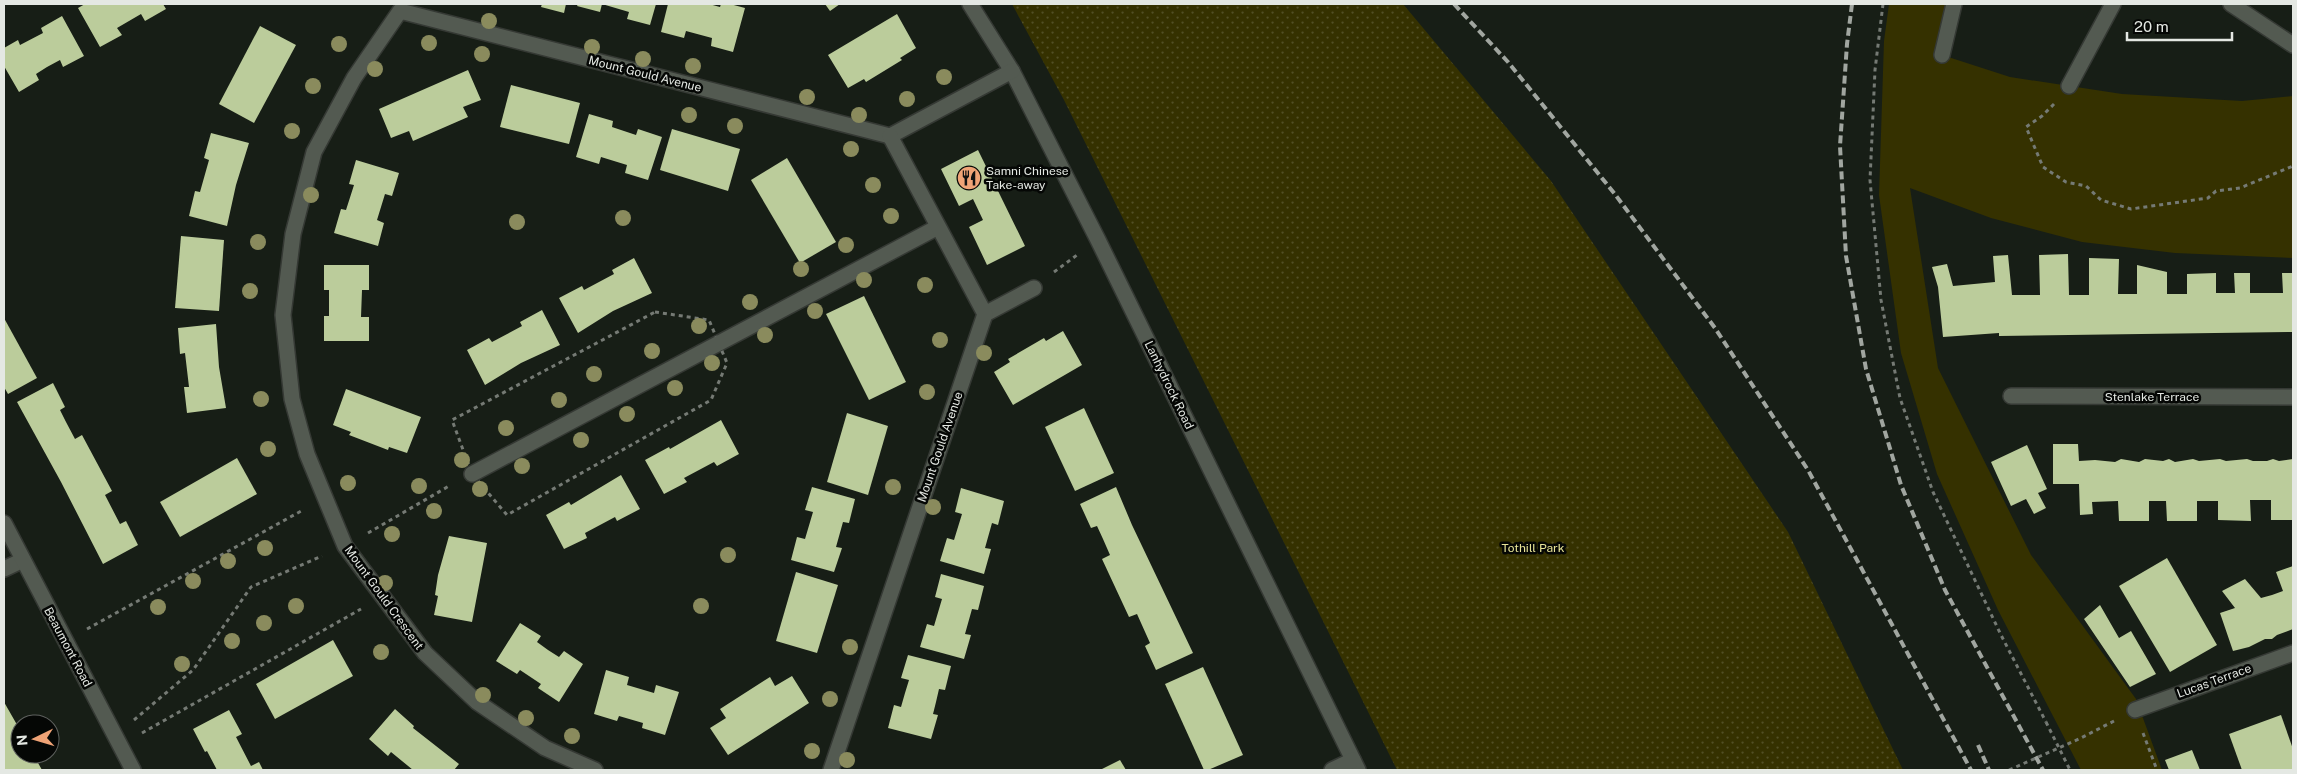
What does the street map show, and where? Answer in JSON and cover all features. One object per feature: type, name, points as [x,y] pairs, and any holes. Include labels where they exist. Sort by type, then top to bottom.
[{"type":"street","name":"Lanhydrock Road","points":[[970,4],[1012,71],[1098,240],[1355,765]]},
{"type":"street","points":[[1942,55],[1954,4]]},
{"type":"street","points":[[2069,86],[2113,4]]},
{"type":"street","points":[[2231,4],[2293,45]]},
{"type":"street","name":"Mount Gould Avenue","points":[[400,11],[890,136]]},
{"type":"street","name":"Mount Gould Crescent","points":[[400,11],[354,78],[314,152],[293,234],[283,315],[292,399],[307,454],[345,546],[381,597],[425,653],[477,702],[545,748],[595,770]]},
{"type":"street","points":[[1012,71],[890,136],[985,314],[1034,288]]},
{"type":"street","points":[[467,476],[938,227]]},
{"type":"street","name":"Mount Gould Avenue","points":[[831,770],[985,314]]},
{"type":"street","name":"Stenlake Terrace","points":[[2011,396],[2293,397]]},
{"type":"street","name":"Beaumont Road","points":[[4,523],[133,770]]},
{"type":"street","points":[[4,569],[23,560]]},
{"type":"street","name":"Lucas Terrace","points":[[2135,710],[2293,652]]},
{"type":"street","points":[[1332,770],[1355,765]]},
{"type":"path","points":[[1883,4],[1875,70],[1870,180],[1881,300],[1900,398],[1933,492],[2070,770]]},
{"type":"path","points":[[2069,86],[2042,116],[2026,127],[2042,167],[2066,182],[2086,186],[2101,200],[2131,209],[2208,198],[2216,192],[2240,188],[2293,166]]},
{"type":"path","points":[[1034,288],[1098,240]]},
{"type":"path","points":[[118,742],[193,670],[251,587],[345,546],[455,483]]},
{"type":"path","points":[[65,641],[325,498]]},
{"type":"path","points":[[118,742],[381,597]]},
{"type":"path","points":[[2009,770],[2081,738]]},
{"type":"green space","name":"Tothill Park","points":[[1012,4],[1403,4],[1551,181],[1788,532],[1903,770],[1397,770],[1064,100]]},
{"type":"green space","points":[[1889,4],[1948,4],[1942,55],[2010,77],[2122,94],[2242,101],[2293,96],[2293,258],[2175,253],[2082,242],[1991,218],[1910,188],[1938,368],[2031,555],[2136,699],[2162,770],[2081,770],[1998,610],[1937,474],[1901,353],[1879,195],[1884,41]]},
{"type":"building","points":[[85,4],[163,4],[166,9],[145,21],[141,14],[117,28],[122,35],[100,47],[78,8]]},
{"type":"building","points":[[542,4],[566,4],[564,13],[541,7]]},
{"type":"building","points":[[578,4],[602,4],[600,12],[577,6]]},
{"type":"building","points":[[602,4],[656,4],[650,25],[627,19],[629,12]]},
{"type":"building","points":[[668,4],[709,4],[720,7],[721,4],[730,4],[745,8],[733,52],[711,46],[712,38],[686,31],[684,38],[661,32]]},
{"type":"building","points":[[825,4],[840,4],[830,11]]},
{"type":"building","points":[[897,14],[916,48],[900,58],[902,60],[866,82],[864,79],[848,88],[828,55]]},
{"type":"building","points":[[62,16],[84,56],[63,67],[60,60],[47,67],[36,74],[39,80],[19,92],[4,66],[4,48],[18,40],[20,45],[43,33],[41,28]]},
{"type":"building","points":[[260,26],[296,45],[254,123],[219,104]]},
{"type":"building","points":[[468,70],[481,100],[463,107],[468,117],[413,141],[409,131],[391,138],[379,109]]},
{"type":"building","points":[[511,85],[580,103],[569,144],[500,127]]},
{"type":"building","points":[[589,114],[613,121],[612,127],[636,135],[638,129],[662,137],[648,180],[625,173],[627,165],[601,157],[599,164],[576,157]]},
{"type":"building","points":[[672,129],[740,149],[728,191],[660,170]]},
{"type":"building","points":[[211,133],[249,143],[236,185],[227,226],[189,216],[195,191],[200,192],[209,160],[204,158]]},
{"type":"building","points":[[978,150],[1025,246],[987,265],[969,227],[983,220],[973,199],[959,206],[941,169]]},
{"type":"building","points":[[787,158],[836,242],[800,263],[751,180]]},
{"type":"building","points":[[356,160],[399,173],[392,196],[385,194],[377,220],[384,223],[378,246],[334,233],[341,209],[346,210],[354,185],[349,184]]},
{"type":"building","points":[[181,236],[224,240],[219,311],[175,308]]},
{"type":"building","points":[[2068,254],[2069,295],[2089,295],[2089,258],[2119,259],[2118,294],[2137,294],[2137,265],[2167,272],[2167,294],[2187,294],[2187,274],[2216,273],[2216,293],[2235,293],[2234,273],[2250,273],[2250,293],[2283,293],[2282,273],[2293,273],[2293,332],[1999,336],[1999,333],[1943,337],[1938,287],[1932,267],[1947,264],[1953,286],[1995,282],[1993,256],[2008,255],[2012,295],[2040,295],[2039,255]]},
{"type":"building","points":[[634,258],[652,293],[613,311],[578,333],[559,298],[582,286],[584,290],[614,274],[612,270]]},
{"type":"building","points":[[324,265],[369,265],[369,290],[362,290],[361,317],[369,317],[369,341],[324,341],[324,316],[329,316],[329,290],[324,290]]},
{"type":"building","points":[[864,296],[906,382],[869,400],[826,314]]},
{"type":"building","points":[[542,310],[560,345],[521,363],[485,385],[467,350],[489,338],[492,342],[522,326],[520,322]]},
{"type":"building","points":[[4,318],[37,378],[8,394],[4,387]]},
{"type":"building","points":[[216,324],[219,367],[226,408],[187,413],[184,387],[189,387],[185,353],[180,354],[178,328]]},
{"type":"building","points":[[1063,331],[1082,365],[1013,405],[994,372],[1010,362],[1008,359],[1044,338],[1046,341]]},
{"type":"building","points":[[53,383],[65,407],[60,410],[66,422],[75,439],[82,435],[112,491],[105,495],[120,524],[126,521],[138,545],[103,564],[17,402]]},
{"type":"building","points":[[346,389],[421,417],[407,453],[389,447],[388,450],[349,435],[351,432],[333,425]]},
{"type":"building","points":[[1084,408],[1114,473],[1075,491],[1045,427]]},
{"type":"building","points":[[847,413],[888,426],[868,495],[827,482]]},
{"type":"building","points":[[721,420],[739,454],[717,466],[714,462],[684,478],[687,482],[664,494],[645,460],[669,447],[670,449]]},
{"type":"building","points":[[2053,444],[2078,444],[2079,461],[2115,462],[2121,459],[2139,462],[2145,459],[2163,461],[2169,459],[2175,462],[2193,459],[2199,461],[2247,459],[2267,461],[2273,459],[2279,461],[2293,459],[2293,520],[2271,520],[2271,500],[2250,500],[2251,521],[2218,520],[2218,501],[2197,501],[2197,521],[2167,521],[2166,501],[2149,501],[2149,521],[2119,521],[2118,501],[2092,502],[2093,514],[2080,515],[2079,484],[2053,484]]},
{"type":"building","points":[[2027,445],[2047,489],[2038,493],[2046,508],[2034,514],[2026,499],[2011,506],[1991,462]]},
{"type":"building","points":[[237,458],[257,494],[180,537],[160,502]]},
{"type":"building","points":[[621,475],[640,509],[617,521],[615,517],[585,533],[587,538],[564,549],[546,515],[569,502],[571,505]]},
{"type":"building","points":[[812,487],[855,499],[849,523],[843,522],[836,547],[842,548],[834,572],[791,560],[797,537],[805,539],[813,512],[805,510]]},
{"type":"building","points":[[1116,487],[1193,653],[1156,670],[1145,646],[1150,643],[1137,614],[1129,617],[1102,559],[1110,555],[1103,539],[1097,526],[1091,528],[1080,504]]},
{"type":"building","points":[[961,488],[1004,501],[998,525],[992,523],[985,548],[991,549],[984,574],[940,561],[947,538],[954,540],[962,514],[955,512]]},
{"type":"building","points":[[449,536],[487,543],[472,622],[434,615],[438,596],[435,595],[438,575]]},
{"type":"building","points":[[2167,558],[2217,645],[2170,672],[2119,586]]},
{"type":"building","points":[[2293,566],[2293,629],[2272,639],[2265,639],[2249,647],[2233,651],[2220,613],[2235,608],[2222,591],[2245,579],[2261,598],[2272,595],[2283,591],[2276,572]]},
{"type":"building","points":[[796,572],[838,585],[817,653],[776,641]]},
{"type":"building","points":[[941,574],[984,586],[978,610],[972,609],[965,634],[971,635],[964,659],[920,647],[927,624],[934,626],[942,599],[935,597]]},
{"type":"building","points":[[2100,605],[2119,638],[2131,631],[2156,674],[2130,687],[2084,619]]},
{"type":"building","points":[[520,623],[541,636],[537,642],[548,650],[559,657],[564,651],[583,664],[559,702],[538,688],[541,684],[520,670],[517,674],[496,661]]},
{"type":"building","points":[[333,640],[353,676],[275,719],[256,684]]},
{"type":"building","points":[[908,655],[951,666],[945,690],[939,689],[933,714],[938,715],[931,739],[888,728],[894,705],[901,707],[909,680],[901,678]]},
{"type":"building","points":[[1203,667],[1243,755],[1208,770],[1204,770],[1165,684]]},
{"type":"building","points":[[606,670],[629,677],[627,685],[654,693],[656,685],[679,692],[665,735],[642,728],[643,723],[619,716],[617,721],[594,714]]},
{"type":"building","points":[[792,676],[809,703],[728,755],[710,728],[726,718],[720,709],[770,677],[775,686]]},
{"type":"building","points":[[4,702],[11,714],[10,764],[39,764],[42,770],[4,770]]},
{"type":"building","points":[[395,709],[414,726],[413,728],[459,764],[454,770],[413,770],[391,752],[388,756],[369,739]]},
{"type":"building","points":[[229,710],[242,734],[236,737],[251,766],[259,762],[263,770],[217,770],[207,751],[205,752],[193,729]]},
{"type":"building","points":[[2281,715],[2293,749],[2293,770],[2242,770],[2229,734]]},
{"type":"building","points":[[2192,750],[2200,770],[2169,770],[2165,760]]},
{"type":"building","points":[[1120,760],[1126,770],[1100,770]]},
{"type":"railway","points":[[1454,4],[1508,62],[1614,193],[1715,328],[1808,470],[1971,770]]},
{"type":"railway","points":[[1852,4],[1847,44],[1840,146],[1846,256],[1866,369],[1901,485],[1945,590],[2043,770]]},
{"type":"railway","points":[[1978,745],[1989,770]]},
{"type":"place","name":"Samni Chinese Take-away","points":[[969,178]]}]
